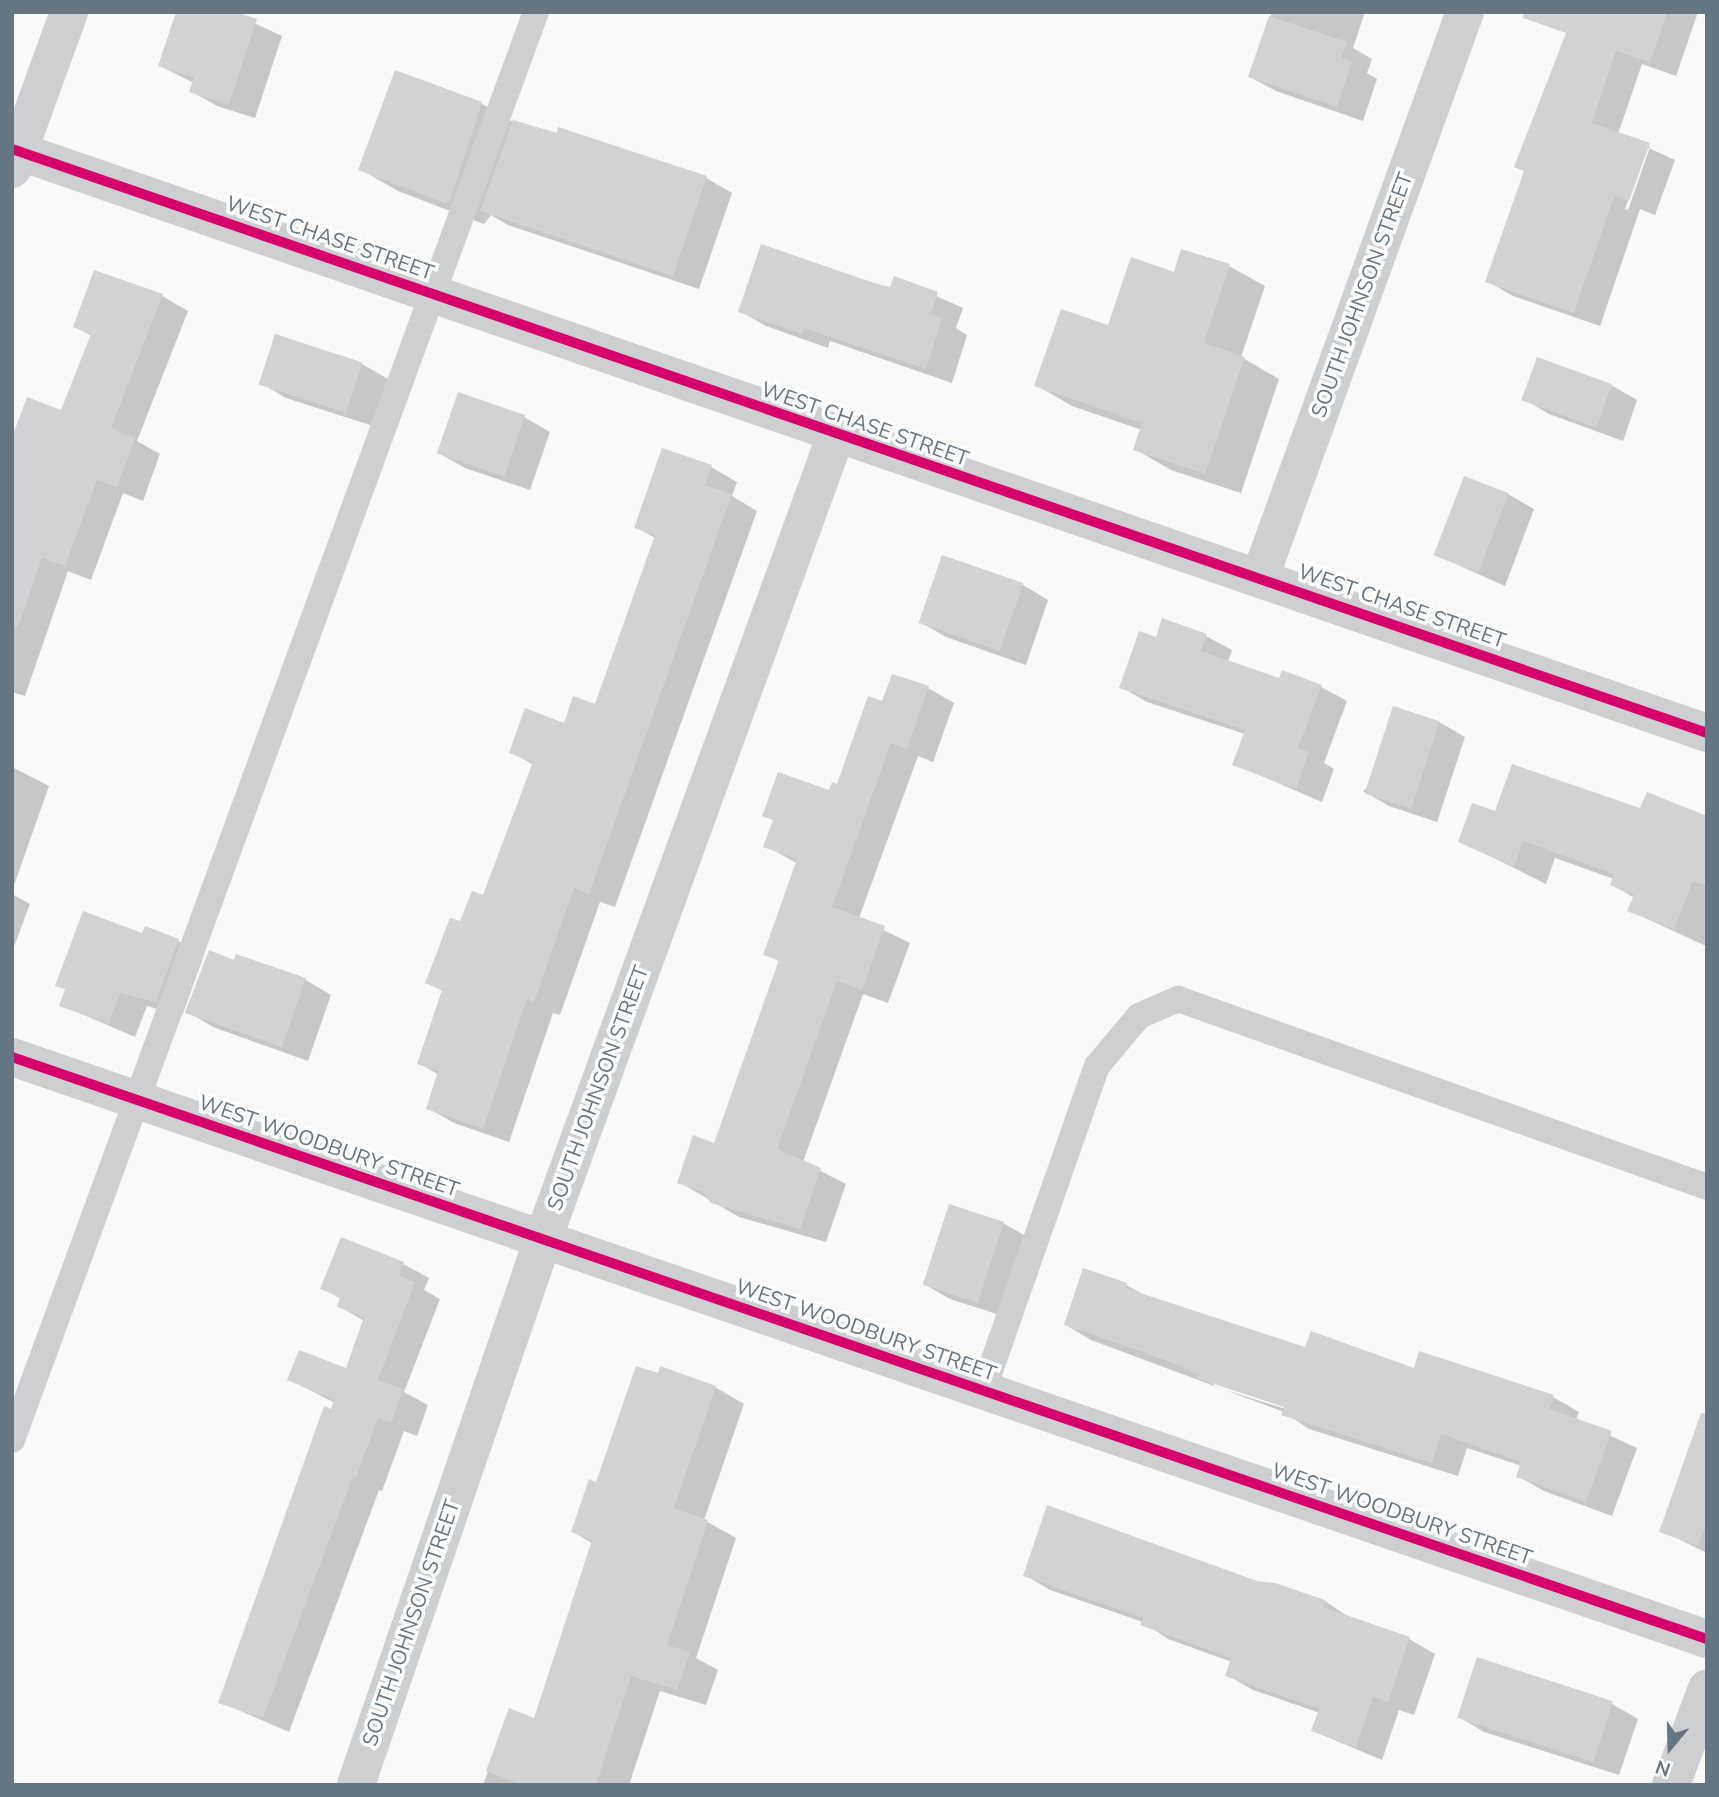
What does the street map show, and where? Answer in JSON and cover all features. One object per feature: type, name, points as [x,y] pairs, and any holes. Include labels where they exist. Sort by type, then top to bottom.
[{"type":"street","points":[[14,156],[69,12]]},
{"type":"street","name":"SOUTH JOHNSON STREET","points":[[1260,577],[1465,12]]},
{"type":"street","name":"WEST CHASE STREET","points":[[14,156],[434,295],[1707,733]]},
{"type":"street","name":"SOUTH JOHNSON STREET","points":[[356,1785],[542,1239],[836,435]]},
{"type":"street","name":"WEST WOODBURY STREET","points":[[12,1057],[1707,1639]]},
{"type":"street","points":[[1671,1785],[1707,1688]]},
{"type":"lane","points":[[12,1440],[140,1101],[536,12]]},
{"type":"lane","points":[[983,1391],[1097,1066],[1139,1016],[1178,999],[1707,1187]]},
{"type":"building","points":[[176,12],[236,12],[257,19],[229,105],[189,92],[194,78],[158,66]]},
{"type":"building","points":[[1524,12],[1667,12],[1650,62],[1616,51],[1592,123],[1650,143],[1629,201],[1614,196],[1574,313],[1485,282],[1524,171],[1514,167],[1566,33],[1523,18]]},
{"type":"building","points":[[1269,16],[1347,42],[1341,58],[1352,62],[1337,107],[1248,77]]},
{"type":"building","points":[[395,70],[482,102],[450,201],[445,203],[358,170]]},
{"type":"building","points":[[513,120],[557,133],[558,127],[707,176],[673,276],[480,211]]},
{"type":"building","points":[[761,244],[874,283],[890,287],[894,276],[938,292],[931,314],[942,318],[926,369],[804,328],[802,334],[738,312]]},
{"type":"building","points":[[1181,249],[1230,264],[1204,343],[1245,357],[1205,474],[1133,450],[1142,423],[1034,386],[1061,309],[1108,325],[1131,257],[1174,272]]},
{"type":"building","points":[[94,270],[163,294],[111,428],[135,438],[117,487],[97,480],[65,566],[42,558],[18,627],[12,626],[12,437],[27,397],[61,410],[91,334],[73,327]]},
{"type":"building","points":[[275,334],[362,362],[346,413],[259,384]]},
{"type":"building","points":[[1537,357],[1612,384],[1596,428],[1521,400]]},
{"type":"building","points":[[458,392],[525,415],[504,477],[437,453]]},
{"type":"building","points":[[662,448],[712,465],[705,485],[732,494],[589,894],[574,888],[534,1002],[527,999],[483,1129],[426,1109],[438,1071],[417,1064],[442,990],[425,983],[450,918],[460,921],[472,891],[483,895],[533,762],[509,753],[525,708],[564,723],[573,696],[595,704],[655,535],[634,528]]},
{"type":"building","points":[[1464,476],[1509,493],[1478,573],[1434,555]]},
{"type":"building","points":[[942,555],[1023,583],[1000,651],[919,623]]},
{"type":"building","points":[[1162,618],[1207,634],[1201,651],[1279,678],[1282,670],[1322,685],[1298,748],[1309,752],[1296,789],[1232,765],[1245,730],[1119,688],[1139,631],[1156,637]]},
{"type":"building","points":[[892,674],[929,686],[907,749],[891,743],[832,907],[885,926],[862,990],[837,981],[777,1149],[821,1168],[800,1229],[711,1203],[703,1192],[677,1183],[693,1135],[714,1143],[779,960],[763,955],[797,859],[763,847],[773,820],[762,816],[778,772],[829,790],[832,782],[837,784],[868,696],[882,701]]},
{"type":"building","points":[[1393,706],[1440,721],[1411,809],[1365,793]]},
{"type":"building","points":[[1512,764],[1640,808],[1647,792],[1707,816],[1707,886],[1693,881],[1674,929],[1627,911],[1634,895],[1610,885],[1614,874],[1523,841],[1514,867],[1458,842],[1472,803],[1495,811]]},
{"type":"building","points":[[83,911],[142,933],[145,926],[179,939],[156,1002],[120,993],[109,1024],[59,1006],[65,989],[55,986]]},
{"type":"building","points":[[209,950],[234,960],[236,954],[306,978],[282,1047],[185,1013]]},
{"type":"building","points":[[949,1204],[1004,1222],[978,1303],[923,1285]]},
{"type":"building","points":[[341,1237],[404,1262],[399,1276],[415,1282],[378,1380],[403,1389],[391,1423],[378,1418],[356,1477],[353,1476],[263,1718],[218,1703],[324,1406],[331,1409],[334,1400],[287,1380],[299,1350],[346,1368],[364,1317],[337,1307],[340,1297],[320,1289]]},
{"type":"building","points":[[1083,1268],[1127,1283],[1125,1288],[1305,1347],[1311,1331],[1414,1368],[1419,1351],[1554,1395],[1549,1409],[1612,1431],[1586,1502],[1516,1477],[1521,1462],[1441,1434],[1432,1463],[1281,1415],[1284,1407],[1196,1378],[1197,1374],[1168,1361],[1064,1325]]},
{"type":"building","points":[[636,1366],[658,1373],[660,1366],[716,1386],[674,1508],[708,1520],[667,1645],[690,1652],[677,1690],[631,1676],[596,1785],[522,1785],[486,1771],[509,1708],[534,1718],[592,1540],[571,1532],[589,1479],[596,1482]]},
{"type":"building","points":[[1701,1413],[1707,1414],[1707,1521],[1698,1546],[1659,1532]]},
{"type":"building","points":[[1047,1505],[1257,1581],[1275,1583],[1325,1600],[1323,1607],[1410,1637],[1388,1702],[1373,1697],[1356,1747],[1311,1731],[1319,1709],[1225,1676],[1231,1658],[1140,1625],[1143,1618],[1023,1576]]},
{"type":"building","points":[[1477,1657],[1613,1701],[1593,1762],[1457,1718]]},
{"type":"cycle path","points":[[12,149],[1707,733]]},
{"type":"cycle path","points":[[12,1057],[1707,1639]]}]
